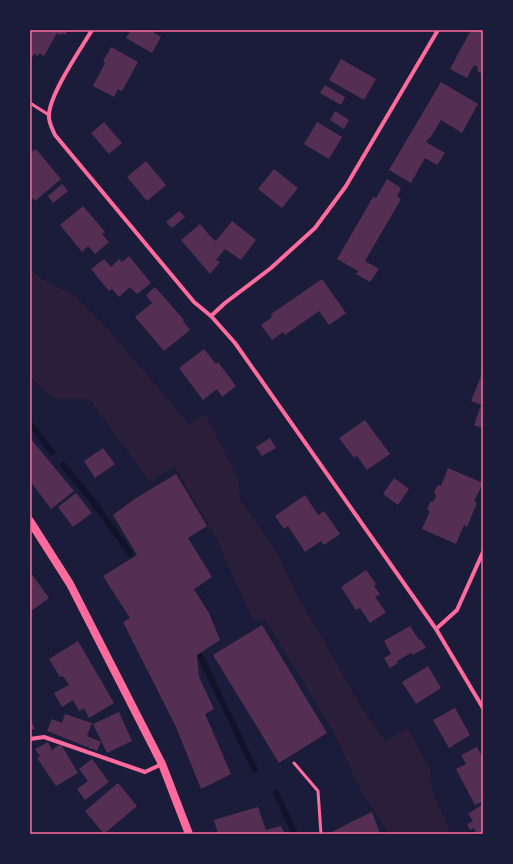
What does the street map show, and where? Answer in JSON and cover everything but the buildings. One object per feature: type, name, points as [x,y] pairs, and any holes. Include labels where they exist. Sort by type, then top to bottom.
[{"type":"main road","points":[[30,521],[70,584],[162,764],[189,834]]},
{"type":"street","points":[[92,30],[62,81],[51,106],[49,115],[50,126],[55,135],[194,302],[211,316],[235,343],[436,629],[483,708]]},
{"type":"street","points":[[211,316],[225,303],[271,268],[315,228],[346,186],[438,30]]},
{"type":"street","points":[[436,629],[457,610],[483,552]]},
{"type":"street","points":[[30,739],[44,737],[145,772],[162,764]]},
{"type":"lane","points":[[30,102],[49,115]]},
{"type":"lane","points":[[294,763],[318,791],[321,834]]},
{"type":"shaded area","points":[[30,270],[50,284],[74,295],[106,327],[190,425],[205,413],[239,482],[239,498],[278,555],[297,595],[357,700],[385,741],[408,728],[430,770],[431,787],[451,834],[390,834],[363,795],[335,735],[265,619],[253,621],[216,538],[174,466],[150,482],[89,399],[55,399],[30,378]]},
{"type":"waterway","points":[[30,424],[52,452]]},
{"type":"waterway","points":[[63,465],[91,499],[130,553]]},
{"type":"waterway","points":[[200,656],[255,770]]},
{"type":"waterway","points":[[276,793],[295,834]]}]
